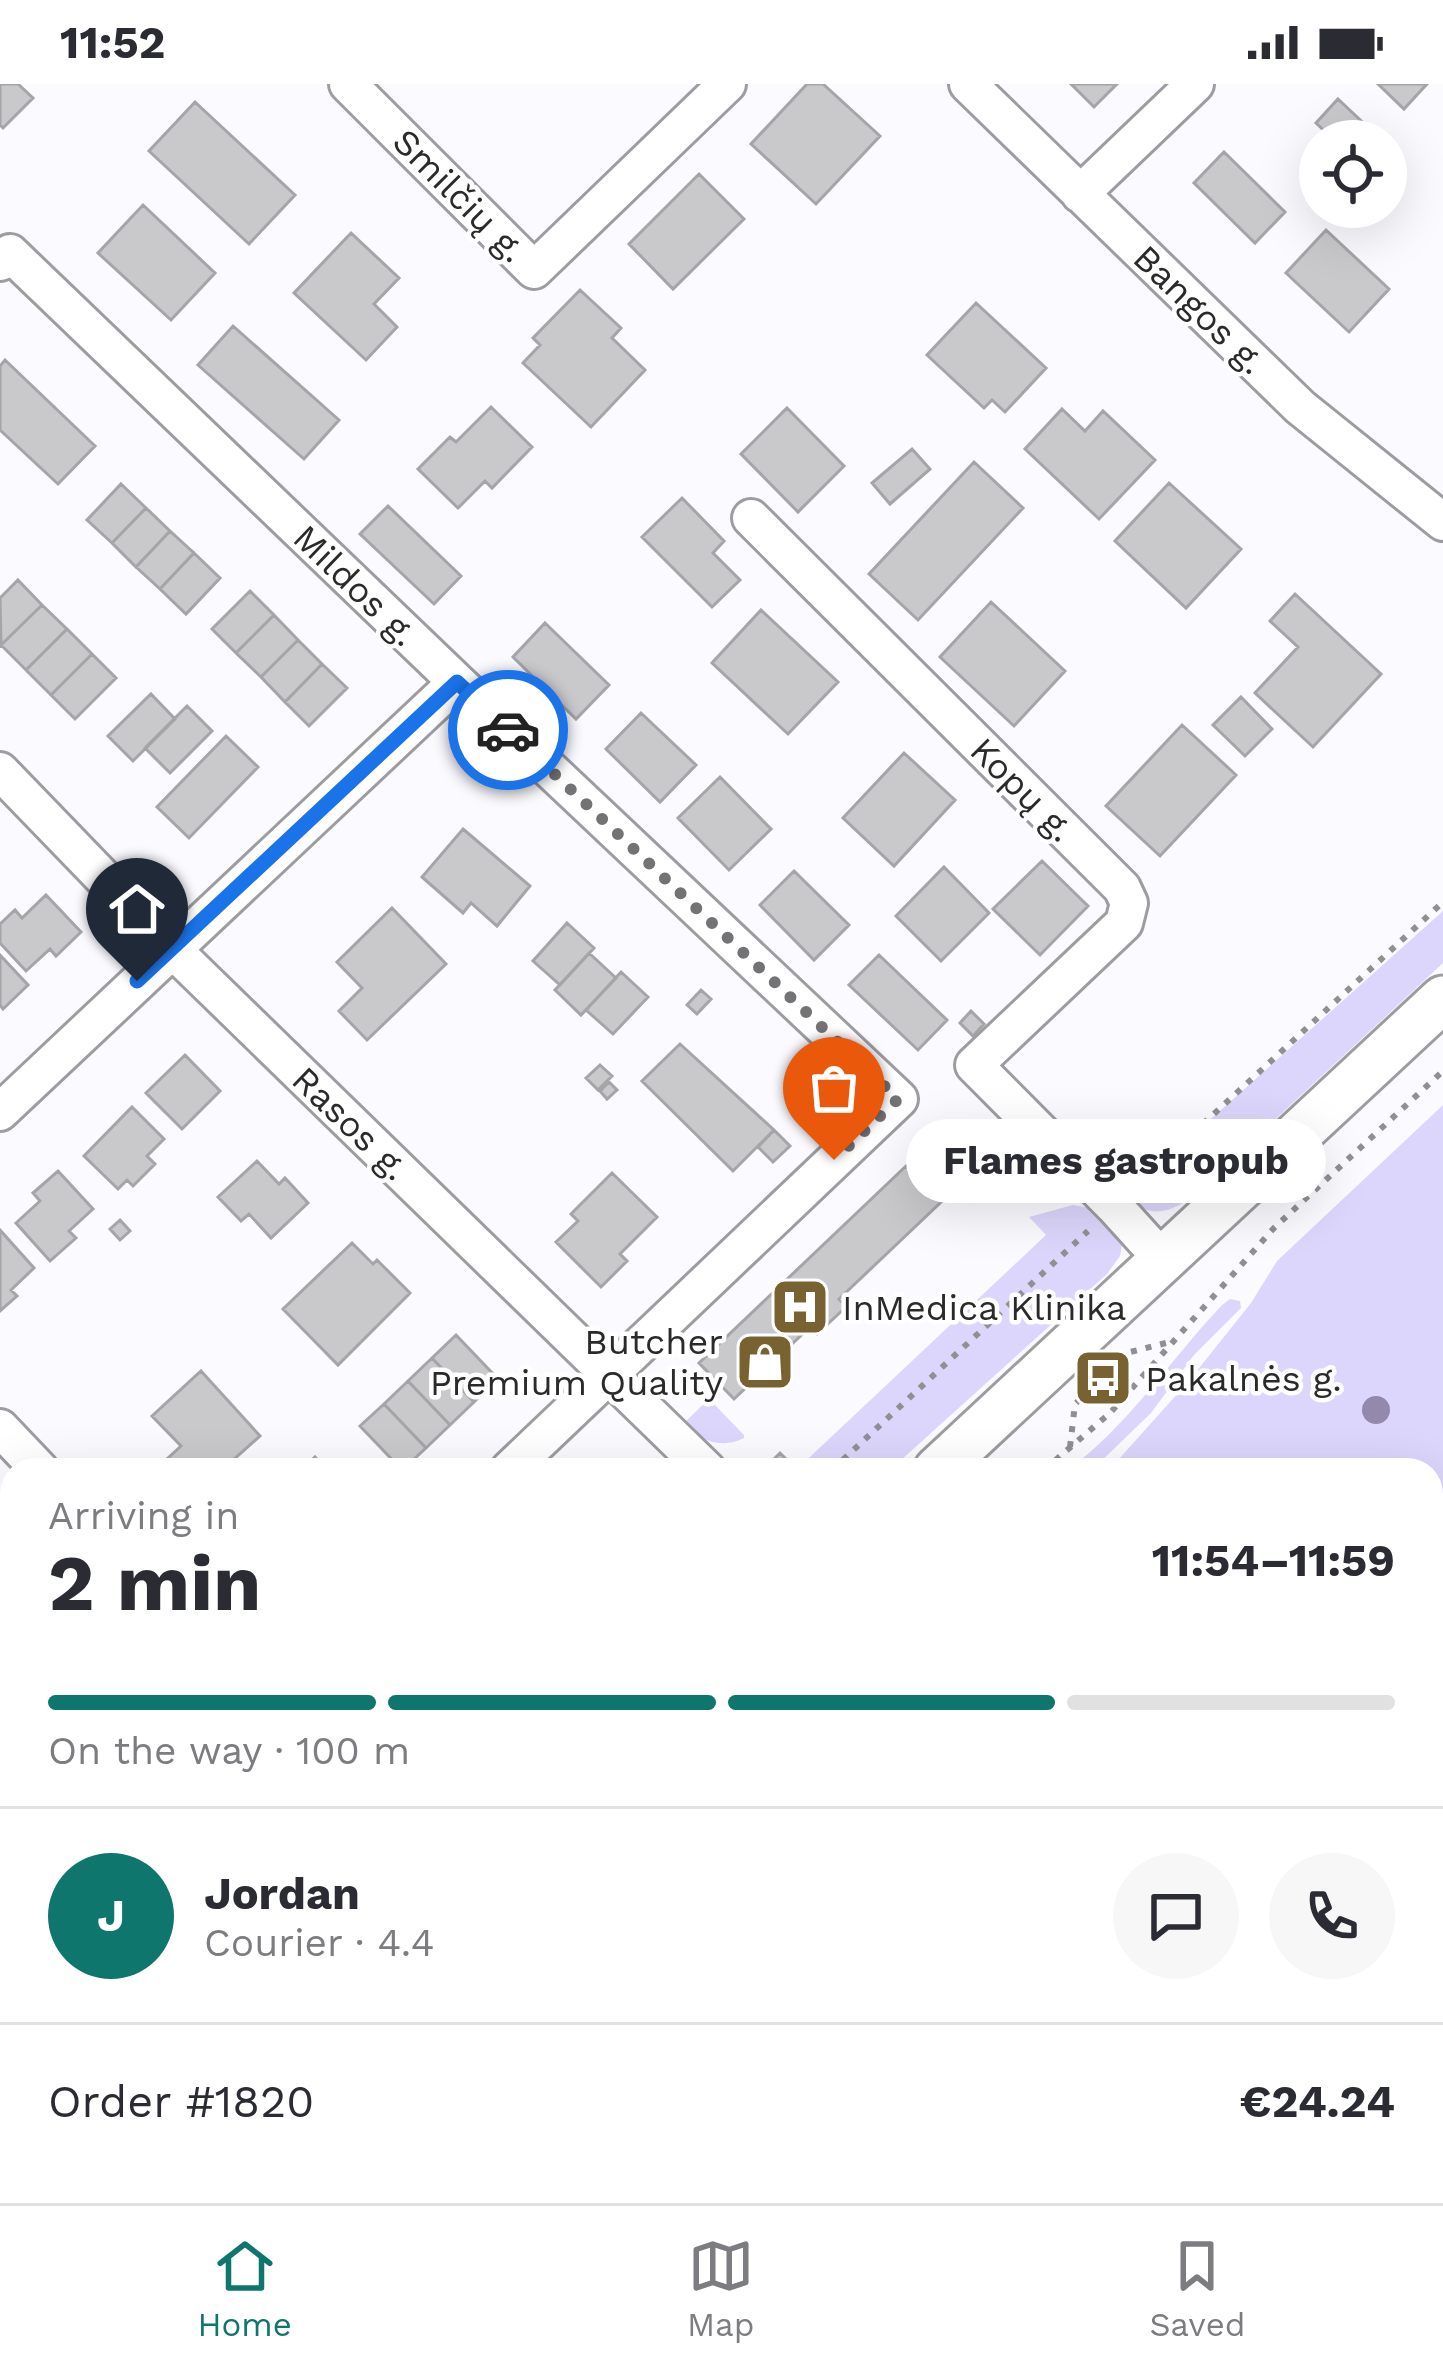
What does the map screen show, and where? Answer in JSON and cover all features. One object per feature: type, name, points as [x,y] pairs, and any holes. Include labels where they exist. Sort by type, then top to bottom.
[{"type":"main road","points":[[950,1458],[1443,999]]},
{"type":"street","name":"Smilčių g.","points":[[348,84],[534,270],[727,84]]},
{"type":"street","name":"Bangos g.","points":[[968,84],[1300,406],[1443,522]]},
{"type":"street","points":[[1080,194],[1196,84]]},
{"type":"street","name":"Mildos g.","points":[[0,262],[10,253],[898,1099],[522,1458]]},
{"type":"street","name":"Kopų g.","points":[[751,518],[1122,888],[1129,903],[1124,923],[974,1066],[1163,1260]]},
{"type":"street","points":[[0,1112],[457,682]]},
{"type":"street","name":"Rasos g.","points":[[0,771],[172,948],[695,1458]]},
{"type":"street","points":[[0,1428],[29,1458]]},
{"type":"path","points":[[1058,1458],[1110,1413],[1274,1228],[1443,1071]]},
{"type":"path","points":[[1070,1447],[1075,1404],[1130,1352],[1173,1341]]},
{"type":"shaded area","points":[[1443,911],[1443,963],[1191,1198],[1157,1212],[1142,1208],[1126,1195]]},
{"type":"shaded area","points":[[1443,1105],[1443,1458],[1120,1458],[1188,1382],[1251,1303],[1277,1261]]},
{"type":"shaded area","points":[[1073,1205],[1095,1209],[1123,1239],[1120,1256],[1107,1274],[903,1458],[809,1458],[1046,1235],[1029,1217]]},
{"type":"shaded area","points":[[1230,1299],[1240,1301],[1241,1308],[1194,1355],[1151,1413],[1104,1458],[1083,1458],[1110,1433]]},
{"type":"shaded area","points":[[709,1399],[744,1438],[719,1443],[691,1428],[686,1421]]},
{"type":"building","points":[[0,84],[18,84],[33,98],[3,128],[0,125]]},
{"type":"building","points":[[807,84],[823,84],[880,136],[816,204],[751,144]]},
{"type":"building","points":[[1071,84],[1117,84],[1094,107]]},
{"type":"building","points":[[1378,84],[1427,84],[1404,109]]},
{"type":"building","points":[[1338,99],[1360,120],[1319,120]]},
{"type":"building","points":[[195,102],[295,195],[249,244],[149,151]]},
{"type":"building","points":[[1224,152],[1285,212],[1255,243],[1194,183]]},
{"type":"building","points":[[699,174],[744,219],[673,289],[629,244]]},
{"type":"building","points":[[143,205],[215,273],[171,320],[98,253]]},
{"type":"building","points":[[1326,230],[1389,289],[1349,332],[1286,273]]},
{"type":"building","points":[[351,233],[399,278],[374,304],[397,327],[366,360],[294,293]]},
{"type":"building","points":[[580,290],[621,328],[612,338],[645,370],[591,427],[523,363],[540,345],[533,338]]},
{"type":"building","points":[[976,303],[1046,368],[1005,412],[992,400],[984,408],[927,355]]},
{"type":"building","points":[[233,326],[339,420],[304,459],[198,365]]},
{"type":"building","points":[[5,360],[95,446],[58,484],[0,430],[0,366]]},
{"type":"building","points":[[491,407],[532,447],[492,488],[485,481],[458,508],[418,469],[450,437],[456,442]]},
{"type":"building","points":[[787,408],[844,466],[798,512],[741,454]]},
{"type":"building","points":[[1062,409],[1085,431],[1103,411],[1155,460],[1099,519],[1025,449]]},
{"type":"building","points":[[912,449],[930,469],[890,504],[872,483]]},
{"type":"building","points":[[974,462],[1023,508],[918,620],[869,574]]},
{"type":"building","points":[[1169,483],[1241,549],[1186,608],[1115,541]]},
{"type":"building","points":[[121,484],[146,508],[112,543],[87,520]]},
{"type":"building","points":[[682,498],[724,541],[713,553],[740,580],[712,607],[642,537]]},
{"type":"building","points":[[388,506],[461,576],[434,604],[360,534]]},
{"type":"building","points":[[146,508],[170,531],[136,567],[112,543]]},
{"type":"building","points":[[170,531],[194,553],[160,589],[136,567]]},
{"type":"building","points":[[194,553],[220,578],[186,614],[160,589]]},
{"type":"building","points":[[18,580],[42,605],[1,645],[0,598]]},
{"type":"building","points":[[250,591],[274,615],[236,653],[212,629]]},
{"type":"building","points":[[1295,594],[1381,674],[1313,747],[1255,693],[1298,647],[1270,621]]},
{"type":"building","points":[[991,602],[1065,671],[1014,726],[940,657]]},
{"type":"building","points":[[42,605],[67,629],[26,670],[1,645]]},
{"type":"building","points":[[761,610],[838,682],[788,734],[712,663]]},
{"type":"building","points":[[274,615],[298,640],[261,677],[236,653]]},
{"type":"building","points":[[545,623],[609,685],[576,719],[513,657]]},
{"type":"building","points":[[67,629],[92,654],[51,695],[26,670]]},
{"type":"building","points":[[298,640],[322,664],[285,702],[261,677]]},
{"type":"building","points":[[92,654],[116,678],[75,719],[51,695]]},
{"type":"building","points":[[322,664],[347,688],[309,726],[285,702]]},
{"type":"building","points":[[151,694],[175,719],[133,761],[108,736]]},
{"type":"building","points":[[1241,697],[1272,729],[1245,756],[1213,725]]},
{"type":"building","points":[[187,706],[212,731],[170,773],[145,748]]},
{"type":"building","points":[[641,713],[696,765],[660,802],[606,749]]},
{"type":"building","points":[[1182,725],[1236,775],[1160,856],[1106,806]]},
{"type":"building","points":[[226,736],[258,767],[189,838],[157,807]]},
{"type":"building","points":[[904,753],[955,800],[894,866],[843,818]]},
{"type":"building","points":[[720,777],[771,829],[729,870],[678,818]]},
{"type":"building","points":[[463,829],[530,886],[497,926],[471,903],[463,913],[422,877]]},
{"type":"building","points":[[1042,861],[1088,906],[1040,955],[993,909]]},
{"type":"building","points":[[944,867],[989,913],[941,961],[896,916]]},
{"type":"building","points":[[794,871],[849,925],[814,960],[760,905]]},
{"type":"building","points":[[46,895],[81,932],[56,956],[50,949],[26,971],[0,943],[0,924],[15,910],[22,918]]},
{"type":"building","points":[[392,908],[446,964],[367,1040],[339,1011],[362,988],[337,962]]},
{"type":"building","points":[[567,923],[594,948],[560,985],[533,961]]},
{"type":"building","points":[[589,953],[616,978],[581,1015],[555,990]]},
{"type":"building","points":[[0,955],[28,985],[3,1009],[0,1005]]},
{"type":"building","points":[[879,955],[947,1020],[918,1050],[849,985]]},
{"type":"building","points":[[621,972],[648,997],[613,1034],[586,1010]]},
{"type":"building","points":[[701,990],[711,999],[697,1014],[687,1005]]},
{"type":"building","points":[[971,1011],[984,1024],[973,1036],[960,1023]]},
{"type":"building","points":[[680,1044],[774,1130],[733,1171],[642,1081]]},
{"type":"building","points":[[185,1055],[220,1091],[182,1129],[146,1093]]},
{"type":"building","points":[[600,1065],[612,1076],[598,1090],[586,1078]]},
{"type":"building","points":[[609,1082],[617,1090],[607,1099],[600,1091]]},
{"type":"building","points":[[132,1107],[164,1139],[147,1156],[155,1164],[133,1186],[127,1180],[118,1189],[84,1156]]},
{"type":"building","points":[[942,1126],[980,1166],[957,1187],[919,1147]]},
{"type":"building","points":[[774,1130],[790,1146],[773,1162],[758,1147]]},
{"type":"building","points":[[919,1147],[957,1187],[839,1299],[846,1307],[817,1334],[810,1327],[734,1399],[699,1363],[918,1159],[912,1154]]},
{"type":"building","points":[[257,1161],[279,1184],[285,1178],[308,1203],[271,1238],[249,1214],[241,1221],[218,1197]]},
{"type":"building","points":[[58,1171],[93,1209],[69,1231],[76,1238],[50,1261],[16,1223],[40,1201],[33,1193]]},
{"type":"building","points":[[612,1173],[657,1217],[620,1254],[627,1261],[601,1287],[556,1242],[578,1221],[571,1214]]},
{"type":"building","points":[[120,1220],[130,1231],[120,1240],[110,1229]]},
{"type":"building","points":[[0,1230],[34,1268],[11,1290],[17,1296],[0,1311]]},
{"type":"building","points":[[352,1243],[410,1293],[338,1365],[283,1309]]},
{"type":"building","points":[[456,1335],[498,1379],[474,1402],[432,1358]]},
{"type":"building","points":[[432,1358],[474,1402],[450,1425],[408,1381]]},
{"type":"building","points":[[201,1371],[260,1436],[235,1458],[168,1458],[181,1446],[152,1416]]},
{"type":"building","points":[[408,1381],[450,1425],[426,1448],[384,1404]]},
{"type":"building","points":[[384,1404],[426,1448],[415,1458],[391,1458],[360,1426]]},
{"type":"way so far","points":[[508,730],[898,1099],[834,1160]]},
{"type":"place","name":"Flames gastropub","points":[[834,1160]]},
{"type":"place","name":"InMedica Klinika","points":[[800,1307]]},
{"type":"place","name":"Butcher Premium Quality","points":[[765,1362]]},
{"type":"place","name":"Pakalnės g.","points":[[1103,1378]]},
{"type":"route","points":[[137,981],[457,682],[508,730]]}]
